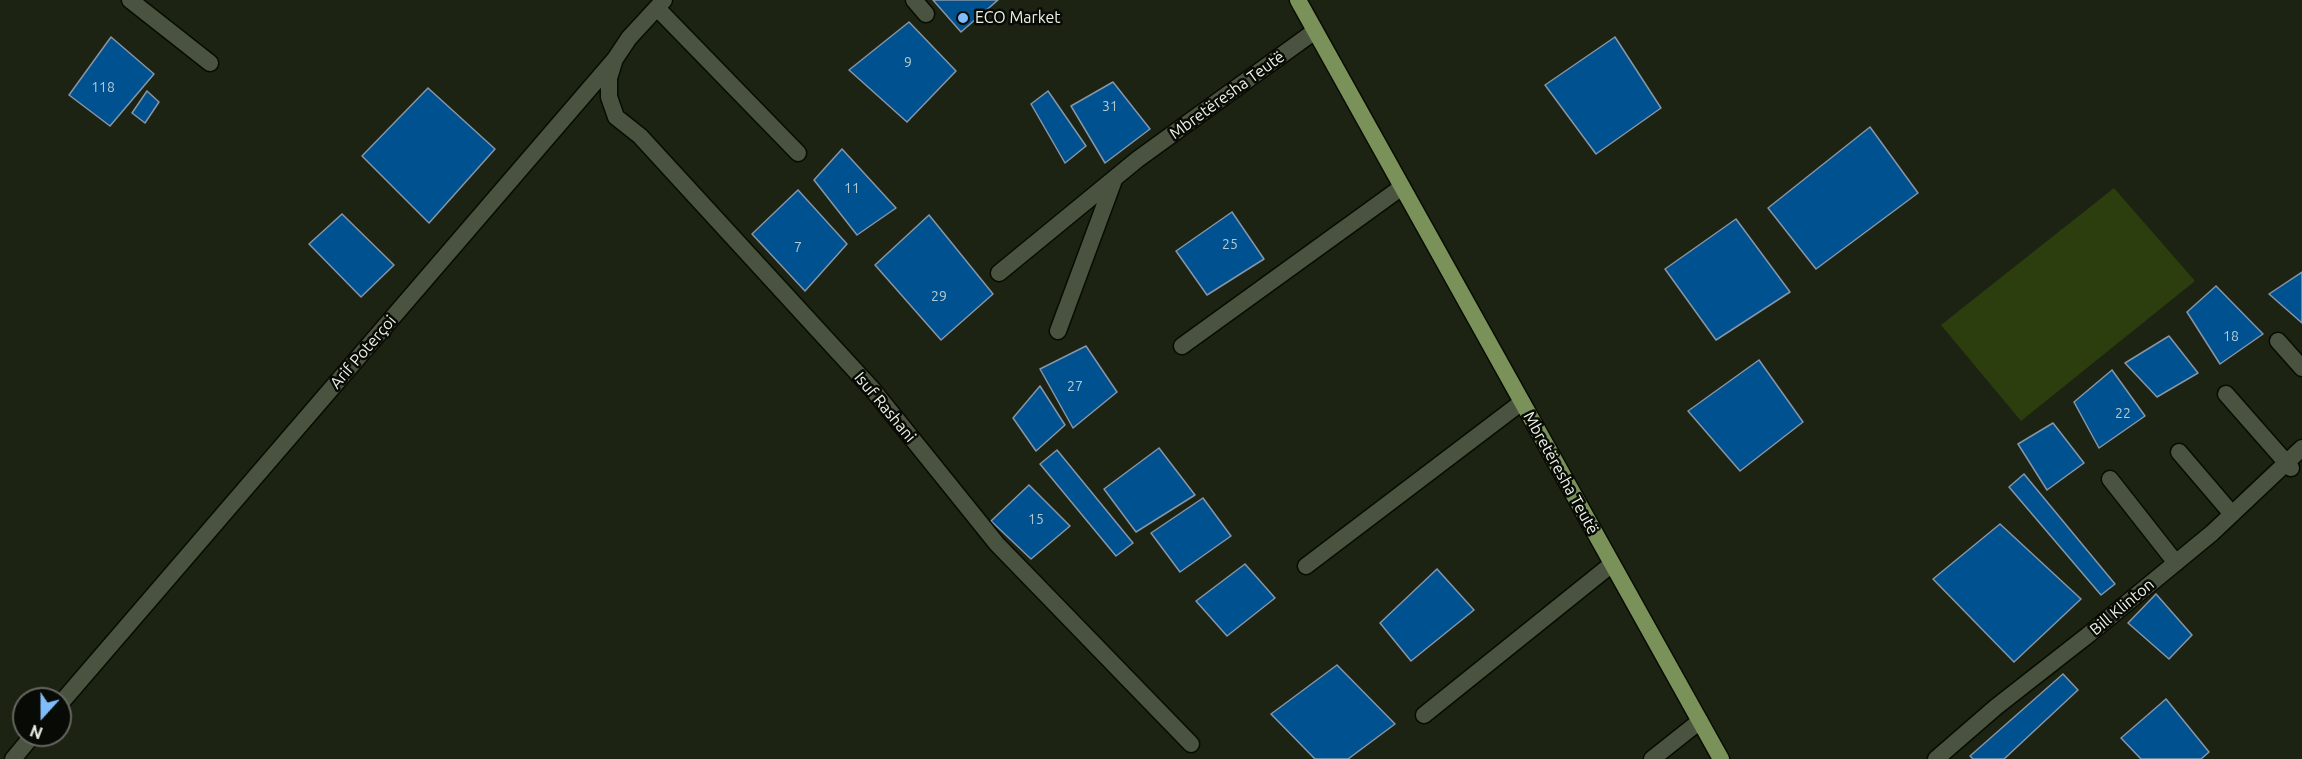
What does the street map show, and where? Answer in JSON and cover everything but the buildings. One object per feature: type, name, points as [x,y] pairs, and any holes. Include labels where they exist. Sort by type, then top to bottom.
[{"type":"main road","name":"Mbretëresha Teutë","points":[[1298,0],[1721,759]]},
{"type":"street","points":[[130,0],[210,63]]},
{"type":"street","points":[[914,0],[926,14]]},
{"type":"street","points":[[661,4],[798,153]]},
{"type":"street","name":"Arif Poterçoi","points":[[72,690],[615,59],[628,38],[661,4]]},
{"type":"street","name":"Mbretëresha Teutë","points":[[999,273],[1138,159],[1315,31]]},
{"type":"street","name":"Isuf Rashani","points":[[615,59],[609,78],[609,97],[616,117],[640,136],[873,390],[997,544],[1191,744]]},
{"type":"street","points":[[1058,331],[1114,179]]},
{"type":"street","points":[[1182,346],[1402,187]]},
{"type":"street","points":[[2278,341],[2302,368]]},
{"type":"street","points":[[2226,394],[2288,466]]},
{"type":"street","points":[[1306,566],[1522,402]]},
{"type":"street","name":"Bill Klinton","points":[[1945,756],[1996,707],[2088,636],[2176,563],[2288,466],[2302,448]]},
{"type":"street","points":[[2179,452],[2232,514]]},
{"type":"street","points":[[2110,479],[2176,563]]},
{"type":"street","points":[[1424,715],[1612,564]]},
{"type":"street","points":[[1652,759],[1700,721]]},
{"type":"street","points":[[13,759],[23,747]]},
{"type":"green space","points":[[2114,188],[2195,281],[2021,421],[1941,325]]},
{"type":"place","name":"ECO Market","points":[[963,18]]}]
